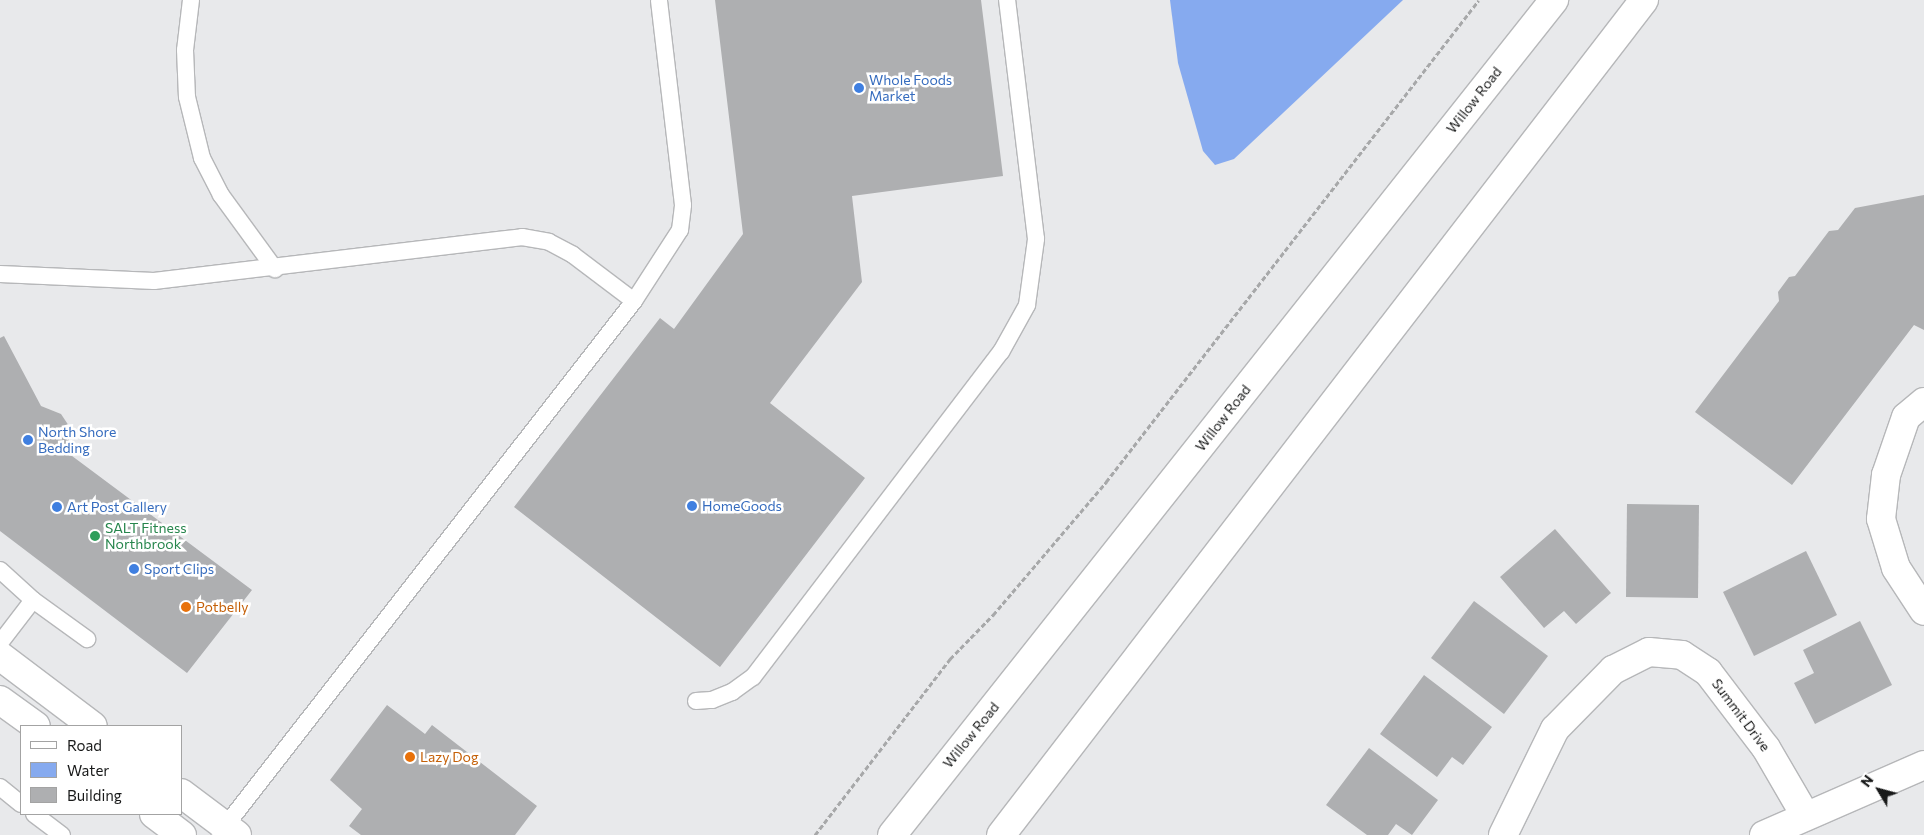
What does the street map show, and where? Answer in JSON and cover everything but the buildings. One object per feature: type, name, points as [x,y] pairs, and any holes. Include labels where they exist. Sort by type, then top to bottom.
[{"type":"main road","name":"Willow Road","points":[[892,835],[1554,0]]},
{"type":"main road","points":[[1001,835],[1644,0]]},
{"type":"main road","points":[[1924,402],[1906,417],[1886,475],[1881,518],[1896,568],[1924,610]]},
{"type":"main road","name":"Summit Drive","points":[[1503,835],[1555,729],[1613,670],[1649,652],[1682,655],[1708,672],[1766,748],[1805,815]]},
{"type":"main road","points":[[0,656],[92,725]]},
{"type":"main road","points":[[0,700],[35,725]]},
{"type":"main road","points":[[1764,835],[1805,815],[1924,765]]},
{"type":"main road","points":[[182,794],[227,832]]},
{"type":"main road","points":[[155,815],[182,835]]},
{"type":"lane","points":[[191,0],[185,50],[187,97],[202,158],[221,195],[275,269]]},
{"type":"lane","points":[[227,832],[634,301],[680,230],[683,204],[659,0]]},
{"type":"lane","points":[[696,701],[725,695],[754,677],[1001,352],[1026,305],[1036,239],[1007,0]]},
{"type":"lane","points":[[0,274],[154,281],[275,269],[522,237],[549,242],[573,255],[634,301]]},
{"type":"lane","points":[[0,570],[33,600],[87,639]]},
{"type":"lane","points":[[0,643],[33,600]]},
{"type":"lane","points":[[0,787],[20,803]]},
{"type":"lane","points":[[35,815],[62,835]]},
{"type":"path","points":[[815,835],[950,659],[999,608],[1106,482],[1479,0]]},
{"type":"water","points":[[1170,0],[1403,0],[1234,159],[1215,165],[1203,151],[1178,63]]},
{"type":"place","name":"Whole Foods Market","points":[[859,88]]},
{"type":"place","name":"North Shore Bedding","points":[[28,440]]},
{"type":"place","name":"HomeGoods","points":[[692,506]]},
{"type":"place","name":"Art Post Gallery","points":[[57,507]]},
{"type":"place","name":"SALT Fitness Northbrook","points":[[95,536]]},
{"type":"place","name":"Sport Clips","points":[[134,569]]},
{"type":"place","name":"Potbelly","points":[[186,607]]},
{"type":"place","name":"Lazy Dog","points":[[410,757]]}]
